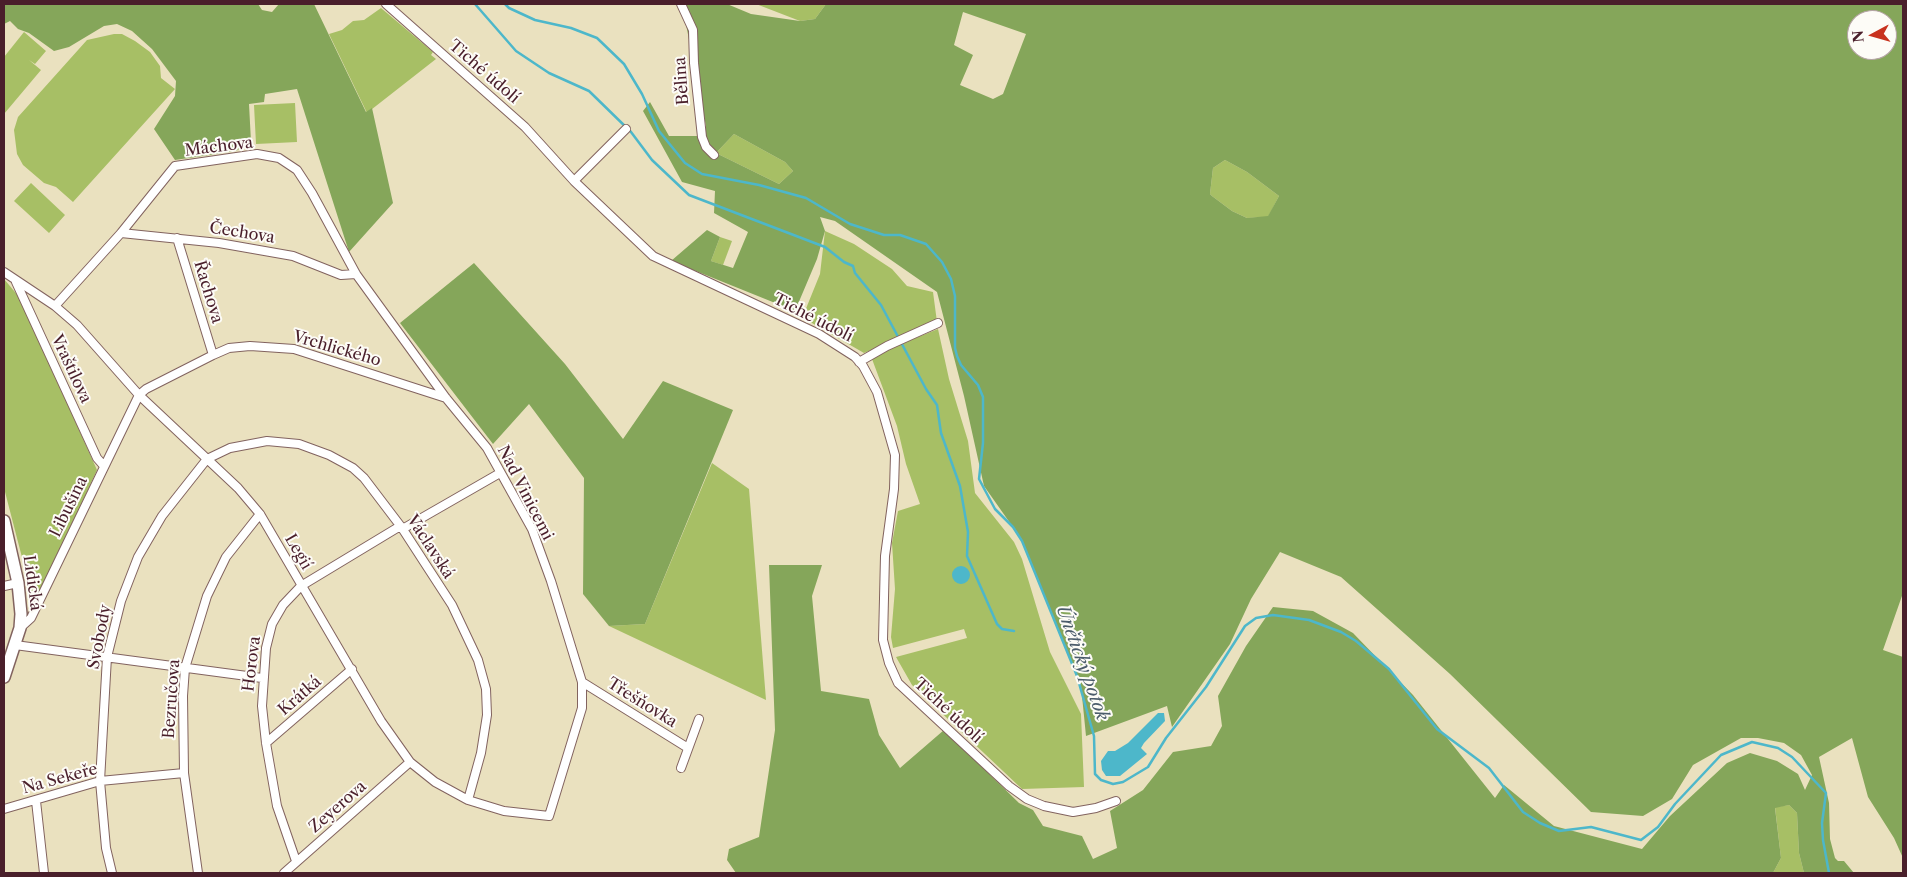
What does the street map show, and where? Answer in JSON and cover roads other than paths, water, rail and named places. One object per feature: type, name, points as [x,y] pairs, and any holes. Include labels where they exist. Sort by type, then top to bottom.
[{"type":"street","name":"Tiché údolí","points":[[386,4],[526,127],[574,181],[653,256],[819,334],[844,348],[860,362],[883,405],[895,455],[894,489],[885,556],[883,640],[889,663],[898,683],[920,706],[1009,786],[1027,799],[1044,806],[1073,812],[1096,808],[1116,801]]},
{"type":"street","name":"Bělina","points":[[681,4],[693,30],[694,63],[702,137],[706,147],[714,155]]},
{"type":"street","points":[[574,181],[626,129]]},
{"type":"street","name":"Máchova","points":[[55,306],[121,233],[175,166],[256,154],[279,158],[297,170],[312,193],[356,274]]},
{"type":"street","name":"Čechova","points":[[121,233],[177,238],[294,256],[341,275],[356,274]]},
{"type":"street","name":"Řachova","points":[[177,238],[213,355]]},
{"type":"street","name":"Legií","points":[[4,272],[16,282],[55,306],[78,325],[139,395],[238,488],[260,514],[382,721],[410,762],[435,782],[468,800],[504,812],[549,816]]},
{"type":"street","name":"Nad Vinicemi","points":[[356,274],[446,398],[487,448],[532,529],[552,581],[582,682],[582,708],[549,816]]},
{"type":"street","name":"Vraštilova","points":[[16,282],[97,458],[104,466]]},
{"type":"street","points":[[860,362],[887,346],[938,323]]},
{"type":"street","name":"Vrchlického","points":[[139,395],[146,389],[213,355],[229,348],[250,346],[294,349],[446,398]]},
{"type":"street","name":"Libušina","points":[[20,628],[31,618],[139,395]]},
{"type":"street","name":"Václavská","points":[[207,459],[230,448],[267,442],[299,444],[329,455],[353,468],[373,488],[402,528],[452,605],[478,660],[486,689],[487,715],[481,753],[468,800]]},
{"type":"street","name":"Svobody","points":[[112,873],[106,848],[100,781],[107,657],[121,601],[138,557],[162,516],[207,459]]},
{"type":"street","name":"Horova","points":[[296,861],[277,806],[266,744],[262,706],[262,678],[266,648],[272,624],[283,605],[301,586],[397,528],[402,528],[500,474]]},
{"type":"street","name":"Bezručova","points":[[198,873],[184,773],[183,696],[185,668],[207,596],[226,557],[260,514]]},
{"type":"street","name":"Lidická","points":[[4,521],[18,583],[20,628],[4,674]]},
{"type":"street","points":[[4,586],[18,583]]},
{"type":"street","points":[[15,645],[262,678]]},
{"type":"street","name":"Krátká","points":[[266,744],[352,670]]},
{"type":"street","name":"Třešňovka","points":[[582,682],[688,748]]},
{"type":"street","name":"Třešňovka","points":[[681,768],[699,719]]},
{"type":"street","name":"Zeyerova","points":[[284,873],[410,762]]},
{"type":"street","name":"Na Sekeře","points":[[4,809],[100,781],[184,773]]},
{"type":"street","points":[[36,801],[44,873]]},
{"type":"water","points":[[961,566],[967,569],[970,575],[967,581],[961,584],[955,581],[952,575],[955,569]]},
{"type":"water","points":[[1158,713],[1164,713],[1165,721],[1141,748],[1147,754],[1120,776],[1106,776],[1102,770],[1101,761],[1108,751],[1115,751],[1128,743]]},
{"type":"waterway","points":[[475,4],[516,51],[549,73],[589,91],[631,132],[652,160],[689,195],[825,247],[844,262],[853,266],[855,273],[881,305],[926,389],[937,405],[941,433],[960,486],[968,532],[967,556],[997,624],[1002,629],[1014,631]]},
{"type":"waterway","name":"Únětický potok","points":[[505,4],[509,8],[535,20],[571,28],[597,38],[624,64],[642,94],[659,131],[685,163],[702,174],[759,185],[806,198],[850,224],[884,235],[900,235],[926,244],[942,262],[951,279],[955,296],[955,348],[957,356],[961,365],[978,385],[983,397],[983,443],[979,479],[995,509],[1013,527],[1022,541],[1077,676],[1094,736],[1095,774],[1101,780],[1113,784],[1123,782],[1148,767],[1166,738],[1206,687],[1245,626],[1256,618],[1273,615],[1309,620],[1341,632],[1356,641],[1389,669],[1437,729],[1489,768],[1523,812],[1540,823],[1559,831],[1591,827],[1641,840],[1658,827],[1675,804],[1721,755],[1752,742],[1778,748],[1792,757],[1826,793],[1822,823],[1829,873]]}]
